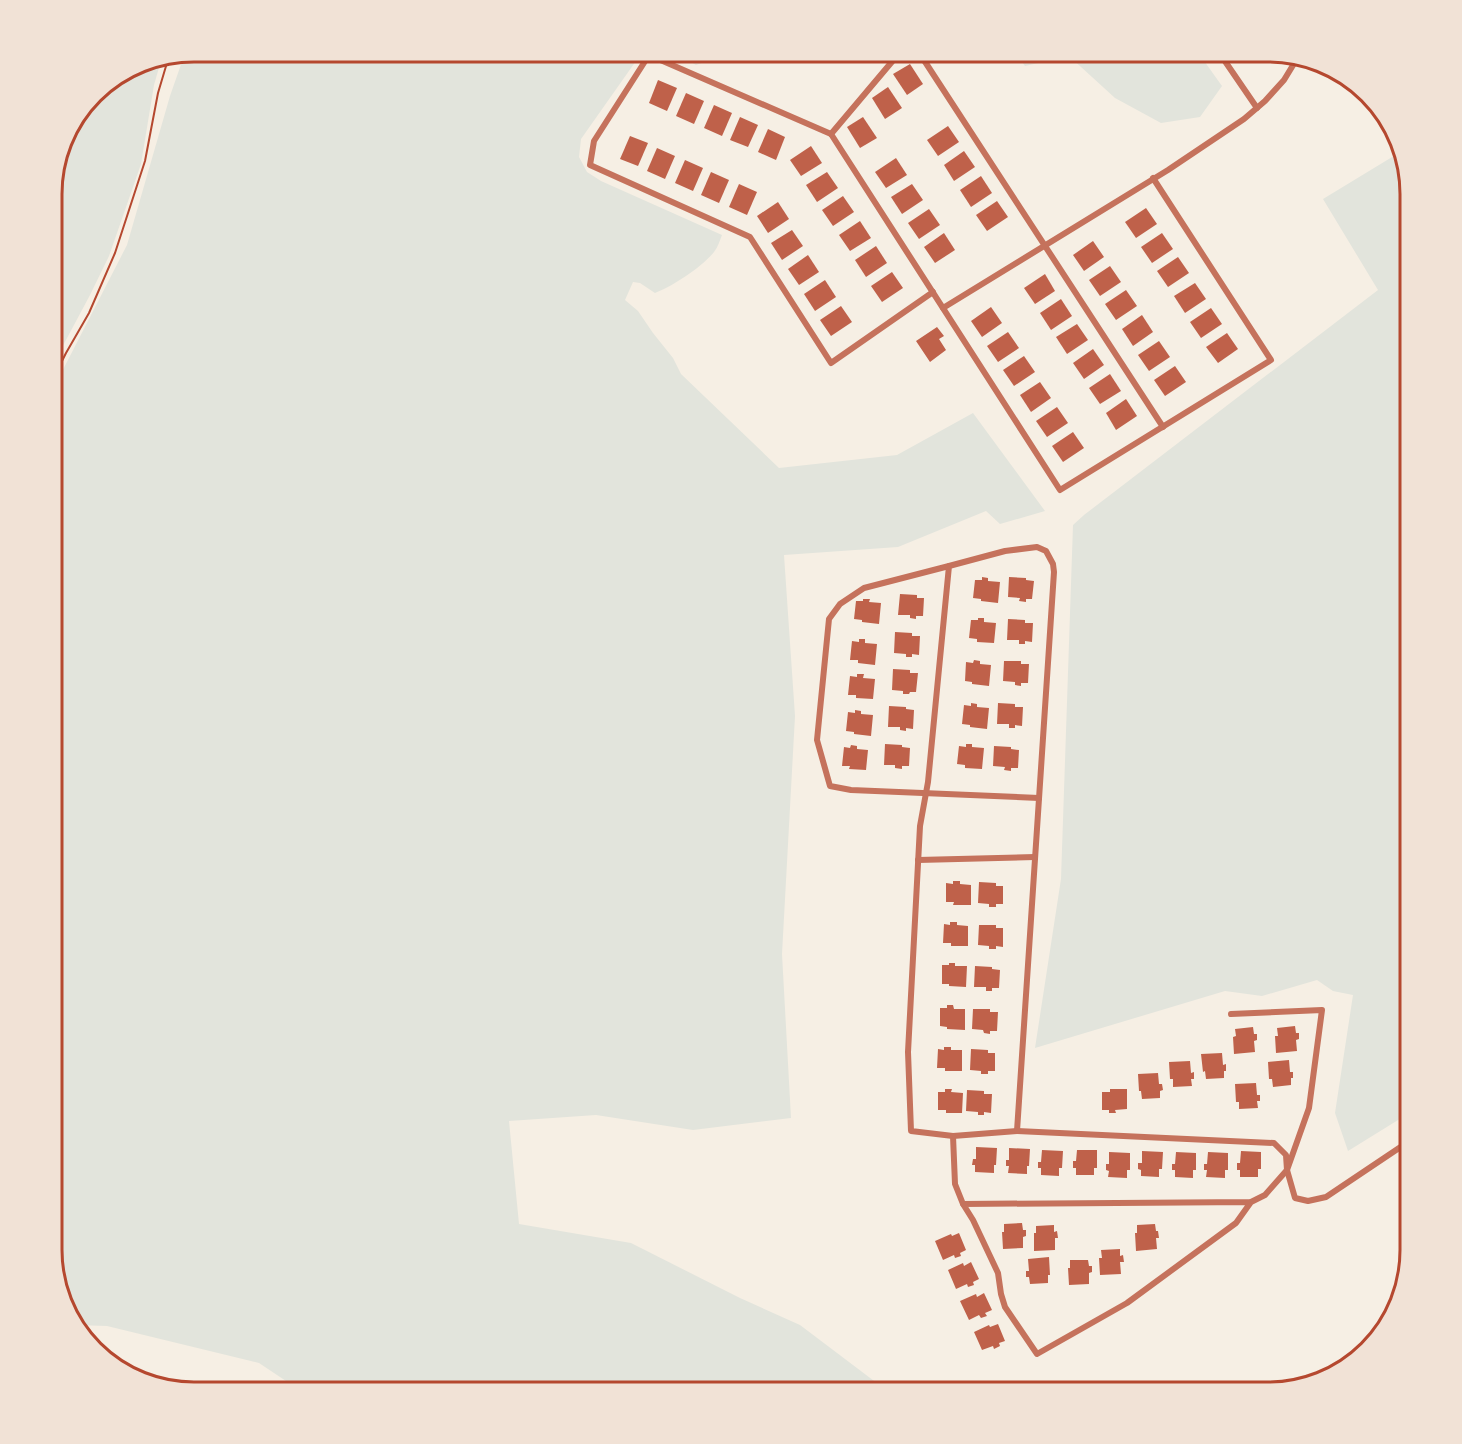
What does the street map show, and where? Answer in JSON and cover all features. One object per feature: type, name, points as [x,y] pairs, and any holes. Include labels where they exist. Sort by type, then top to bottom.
[{"type":"street","points":[[645,62],[594,141],[590,165],[750,237],[831,363],[933,292]]},
{"type":"street","points":[[665,62],[831,134],[1060,490],[1271,360],[1153,178]]},
{"type":"street","points":[[831,134],[892,62]]},
{"type":"street","points":[[925,62],[1163,427]]},
{"type":"street","points":[[1226,62],[1257,108]]},
{"type":"street","points":[[943,308],[1168,170],[1244,119],[1284,80],[1294,64]]},
{"type":"street","points":[[1017,1131],[1054,572],[1053,564],[1046,551],[1037,547],[1005,551],[864,588],[840,604],[829,619],[817,740],[830,786],[852,790],[1039,798]]},
{"type":"street","points":[[949,566],[928,782],[920,826],[908,1052],[911,1131],[953,1136],[1017,1131],[1274,1143],[1286,1155],[1287,1170],[1295,1198],[1308,1201],[1326,1197],[1400,1147]]},
{"type":"street","points":[[918,860],[1035,857]]},
{"type":"street","points":[[963,1204],[1251,1202],[1265,1196],[1287,1170],[1309,1108],[1322,1010],[1231,1014]]},
{"type":"street","points":[[953,1136],[955,1184],[998,1273],[1005,1307],[1037,1354],[1127,1304],[1236,1223],[1251,1202]]},
{"type":"path","points":[[62,361],[89,313],[115,253],[144,161],[158,93],[167,64]]},
{"type":"shaded area","points":[[635,62],[581,139],[579,157],[587,172],[601,181],[722,235],[714,252],[687,276],[655,293],[640,283],[633,282],[625,300],[638,311],[673,358],[681,374],[779,468],[897,455],[973,413],[1045,511],[1000,524],[986,511],[898,547],[784,555],[795,716],[782,954],[791,1118],[693,1130],[596,1115],[509,1121],[519,1224],[631,1243],[740,1298],[800,1325],[875,1382],[288,1382],[259,1363],[107,1326],[85,1325],[75,1309],[64,1276],[62,1259],[62,372],[127,245],[182,63]]},
{"type":"shaded area","points":[[1022,62],[1043,62],[1025,66]]},
{"type":"shaded area","points":[[1076,62],[1205,62],[1222,86],[1200,117],[1161,123],[1115,98]]},
{"type":"shaded area","points":[[159,66],[154,85],[141,164],[109,256],[62,347],[62,185],[66,159],[79,128],[100,100],[128,79]]},
{"type":"shaded area","points":[[1395,155],[1400,185],[1400,1119],[1348,1151],[1335,1113],[1353,995],[1333,991],[1317,980],[1262,996],[1225,991],[1035,1048],[1061,879],[1073,525],[1378,290],[1323,199]]},
{"type":"building","points":[[910,64],[923,84],[907,95],[893,74]]},
{"type":"building","points":[[658,80],[677,88],[667,111],[649,103]]},
{"type":"building","points":[[888,87],[902,108],[885,119],[872,98]]},
{"type":"building","points":[[686,93],[704,101],[694,124],[676,116]]},
{"type":"building","points":[[714,105],[732,113],[722,136],[704,128]]},
{"type":"building","points":[[740,117],[758,125],[748,147],[730,140]]},
{"type":"building","points":[[863,117],[877,138],[860,148],[847,127]]},
{"type":"building","points":[[948,126],[959,142],[938,156],[927,140]]},
{"type":"building","points":[[768,129],[785,137],[776,160],[758,152]]},
{"type":"building","points":[[630,136],[648,143],[638,166],[620,159]]},
{"type":"building","points":[[811,146],[822,163],[801,176],[790,160]]},
{"type":"building","points":[[657,148],[675,156],[665,179],[647,171]]},
{"type":"building","points":[[964,151],[975,167],[954,181],[944,165]]},
{"type":"building","points":[[896,158],[907,175],[886,188],[875,172]]},
{"type":"building","points":[[685,160],[703,168],[693,191],[675,183]]},
{"type":"building","points":[[711,172],[729,180],[719,203],[701,195]]},
{"type":"building","points":[[827,172],[838,188],[817,202],[806,185]]},
{"type":"building","points":[[981,176],[992,193],[971,207],[960,190]]},
{"type":"building","points":[[739,184],[757,192],[747,215],[729,207]]},
{"type":"building","points":[[912,184],[923,200],[902,214],[891,197]]},
{"type":"building","points":[[843,196],[854,212],[833,226],[822,210]]},
{"type":"building","points":[[997,201],[1008,217],[987,231],[976,215]]},
{"type":"building","points":[[778,202],[789,219],[768,233],[757,216]]},
{"type":"building","points":[[1146,208],[1157,224],[1136,238],[1125,222]]},
{"type":"building","points":[[929,209],[940,225],[919,239],[908,223]]},
{"type":"building","points":[[860,221],[871,238],[850,251],[839,235]]},
{"type":"building","points":[[792,230],[803,246],[782,260],[771,243]]},
{"type":"building","points":[[944,233],[955,250],[935,263],[924,247]]},
{"type":"building","points":[[1162,233],[1173,249],[1152,263],[1141,247]]},
{"type":"building","points":[[1093,241],[1104,257],[1084,271],[1073,255]]},
{"type":"building","points":[[876,246],[887,263],[866,277],[855,260]]},
{"type":"building","points":[[808,255],[819,272],[799,285],[788,269]]},
{"type":"building","points":[[1178,257],[1189,273],[1168,287],[1157,271]]},
{"type":"building","points":[[1110,266],[1121,282],[1100,296],[1089,280]]},
{"type":"building","points":[[892,272],[903,288],[882,302],[871,286]]},
{"type":"building","points":[[1045,274],[1055,291],[1035,304],[1024,288]]},
{"type":"building","points":[[825,280],[836,297],[815,311],[804,294]]},
{"type":"building","points":[[1195,283],[1206,299],[1185,313],[1174,296]]},
{"type":"building","points":[[1126,290],[1137,306],[1116,320],[1105,304]]},
{"type":"building","points":[[1061,299],[1072,316],[1051,330],[1040,313]]},
{"type":"building","points":[[841,306],[852,322],[831,336],[820,320]]},
{"type":"building","points":[[991,307],[1002,323],[982,337],[971,321]]},
{"type":"building","points":[[1211,308],[1222,324],[1201,338],[1190,322]]},
{"type":"building","points":[[1142,315],[1153,332],[1133,346],[1122,329]]},
{"type":"building","points":[[1077,324],[1088,340],[1067,354],[1056,337]]},
{"type":"building","points":[[937,327],[944,336],[939,339],[946,350],[930,362],[916,341]]},
{"type":"building","points":[[1008,332],[1019,348],[998,362],[987,346]]},
{"type":"building","points":[[1227,333],[1238,349],[1218,363],[1206,347]]},
{"type":"building","points":[[1159,341],[1170,357],[1149,371],[1138,355]]},
{"type":"building","points":[[1093,349],[1104,365],[1084,379],[1073,363]]},
{"type":"building","points":[[1024,356],[1035,372],[1014,386],[1003,370]]},
{"type":"building","points":[[1175,366],[1186,382],[1165,396],[1154,380]]},
{"type":"building","points":[[1110,374],[1121,391],[1100,404],[1089,388]]},
{"type":"building","points":[[1040,382],[1051,398],[1031,412],[1020,395]]},
{"type":"building","points":[[1126,399],[1137,416],[1116,430],[1106,413]]},
{"type":"building","points":[[1057,407],[1068,423],[1047,437],[1036,421]]},
{"type":"building","points":[[1073,432],[1084,448],[1063,462],[1052,446]]},
{"type":"building","points":[[982,577],[988,578],[988,581],[1000,582],[998,603],[973,598],[975,580],[982,580]]},
{"type":"building","points":[[1009,577],[1034,581],[1032,599],[1026,599],[1026,602],[1019,601],[1020,598],[1008,597]]},
{"type":"building","points":[[900,594],[917,595],[917,598],[924,598],[923,616],[916,616],[916,619],[910,618],[910,615],[898,615]]},
{"type":"building","points":[[863,599],[881,603],[879,624],[854,619],[856,601],[863,601]]},
{"type":"building","points":[[978,618],[984,618],[984,622],[996,623],[994,643],[977,642],[977,639],[969,638],[971,620],[978,620]]},
{"type":"building","points":[[1008,619],[1033,623],[1032,642],[1025,641],[1025,644],[1019,644],[1019,640],[1007,640]]},
{"type":"building","points":[[895,632],[920,636],[919,655],[912,654],[912,657],[906,657],[906,654],[894,653]]},
{"type":"building","points":[[859,639],[865,639],[865,643],[877,644],[875,665],[850,660],[852,641],[859,642]]},
{"type":"building","points":[[974,660],[980,661],[980,664],[991,665],[989,686],[965,681],[966,662],[973,663]]},
{"type":"building","points":[[1004,661],[1021,661],[1021,664],[1029,664],[1028,683],[1021,683],[1021,686],[1015,685],[1015,682],[1003,681]]},
{"type":"building","points":[[893,669],[918,673],[916,692],[903,694],[903,691],[892,690]]},
{"type":"building","points":[[857,674],[864,674],[863,678],[875,679],[873,699],[848,695],[850,676],[857,677]]},
{"type":"building","points":[[971,703],[977,704],[977,707],[989,708],[987,729],[962,724],[964,705],[971,706]]},
{"type":"building","points":[[998,703],[1023,707],[1022,726],[1015,725],[1015,728],[1009,728],[1009,724],[997,724]]},
{"type":"building","points":[[889,706],[914,710],[913,729],[906,728],[906,731],[900,730],[900,727],[888,727]]},
{"type":"building","points":[[855,710],[861,711],[861,714],[873,715],[871,736],[846,731],[848,712],[855,713]]},
{"type":"building","points":[[885,744],[910,748],[909,766],[902,766],[902,769],[895,768],[895,765],[884,765]]},
{"type":"building","points":[[966,744],[984,748],[982,769],[965,768],[965,765],[957,764],[959,746],[966,747]]},
{"type":"building","points":[[851,745],[857,746],[857,749],[868,750],[866,770],[849,769],[850,766],[842,766],[844,747],[850,748]]},
{"type":"building","points":[[994,746],[1019,750],[1018,768],[1011,768],[1011,771],[1004,770],[1005,767],[993,766]]},
{"type":"building","points":[[953,881],[971,885],[971,905],[953,905],[954,902],[946,902],[946,883],[953,884]]},
{"type":"building","points":[[979,882],[996,883],[996,886],[1003,886],[1003,904],[989,907],[989,904],[978,903]]},
{"type":"building","points":[[950,922],[968,926],[968,946],[951,946],[951,943],[943,943],[944,924],[950,925]]},
{"type":"building","points":[[979,925],[996,925],[996,928],[1003,928],[1003,947],[996,946],[996,949],[989,949],[989,946],[978,945]]},
{"type":"building","points":[[949,963],[955,963],[955,966],[967,966],[966,987],[942,984],[942,965],[949,965]]},
{"type":"building","points":[[975,966],[1000,970],[999,988],[986,991],[986,987],[974,987]]},
{"type":"building","points":[[947,1005],[953,1005],[954,1009],[965,1009],[965,1030],[947,1029],[947,1027],[940,1026],[940,1008],[947,1008]]},
{"type":"building","points":[[973,1009],[990,1009],[990,1012],[998,1012],[997,1031],[990,1031],[990,1034],[984,1033],[983,1030],[972,1029]]},
{"type":"building","points":[[1295,1026],[1296,1033],[1299,1033],[1299,1039],[1296,1040],[1297,1051],[1276,1053],[1277,1028]]},
{"type":"building","points":[[1253,1027],[1254,1034],[1257,1034],[1257,1040],[1254,1041],[1255,1052],[1234,1054],[1235,1029]]},
{"type":"building","points":[[944,1047],[951,1047],[951,1050],[962,1050],[962,1071],[945,1071],[945,1068],[937,1068],[938,1049],[944,1050]]},
{"type":"building","points":[[971,1049],[988,1050],[988,1053],[995,1053],[995,1071],[981,1074],[981,1071],[970,1070]]},
{"type":"building","points":[[1222,1053],[1223,1065],[1226,1064],[1224,1078],[1206,1079],[1201,1054]]},
{"type":"building","points":[[1289,1060],[1290,1072],[1293,1072],[1291,1085],[1273,1087],[1272,1079],[1269,1079],[1268,1062]]},
{"type":"building","points":[[1190,1061],[1191,1073],[1194,1072],[1194,1079],[1191,1079],[1192,1086],[1173,1087],[1169,1062]]},
{"type":"building","points":[[1158,1073],[1159,1084],[1162,1084],[1163,1090],[1160,1091],[1160,1098],[1142,1099],[1138,1074]]},
{"type":"building","points":[[1256,1083],[1257,1095],[1260,1095],[1260,1101],[1257,1101],[1258,1108],[1239,1109],[1239,1102],[1236,1102],[1235,1084]]},
{"type":"building","points":[[945,1089],[963,1093],[962,1113],[946,1113],[946,1110],[938,1110],[938,1092],[945,1092]]},
{"type":"building","points":[[1110,1089],[1127,1089],[1127,1109],[1115,1110],[1116,1113],[1102,1110],[1102,1092],[1110,1092]]},
{"type":"building","points":[[967,1090],[992,1094],[991,1113],[984,1112],[984,1115],[978,1115],[978,1112],[966,1111]]},
{"type":"building","points":[[976,1147],[997,1148],[994,1173],[975,1172],[975,1165],[972,1165],[973,1159],[976,1159]]},
{"type":"building","points":[[1009,1148],[1030,1149],[1027,1174],[1008,1173],[1009,1166],[1006,1166],[1006,1160],[1009,1160]]},
{"type":"building","points":[[1042,1150],[1063,1151],[1059,1176],[1041,1175],[1038,1162],[1041,1162]]},
{"type":"building","points":[[1077,1150],[1097,1150],[1097,1168],[1094,1168],[1094,1175],[1076,1175],[1073,1161],[1076,1161]]},
{"type":"building","points":[[1142,1151],[1163,1152],[1159,1177],[1141,1176],[1138,1163],[1142,1163]]},
{"type":"building","points":[[1241,1151],[1261,1152],[1261,1169],[1258,1169],[1258,1177],[1240,1177],[1237,1163],[1240,1163]]},
{"type":"building","points":[[1109,1152],[1130,1153],[1130,1170],[1127,1170],[1127,1178],[1108,1177],[1109,1171],[1106,1170],[1106,1164],[1109,1164]]},
{"type":"building","points":[[1176,1152],[1196,1153],[1196,1170],[1193,1170],[1193,1178],[1175,1177],[1172,1164],[1175,1164]]},
{"type":"building","points":[[1208,1152],[1228,1153],[1228,1170],[1225,1170],[1225,1178],[1206,1177],[1207,1170],[1204,1170],[1204,1164],[1207,1164]]},
{"type":"building","points":[[1022,1223],[1023,1230],[1026,1230],[1026,1236],[1023,1237],[1023,1248],[1003,1249],[1004,1224]]},
{"type":"building","points":[[1155,1224],[1159,1238],[1156,1238],[1157,1249],[1136,1251],[1137,1225]]},
{"type":"building","points":[[1054,1225],[1054,1232],[1057,1231],[1058,1238],[1055,1238],[1055,1250],[1034,1251],[1036,1226]]},
{"type":"building","points":[[959,1233],[966,1250],[960,1253],[961,1256],[955,1258],[954,1255],[943,1260],[935,1241]]},
{"type":"building","points":[[1120,1249],[1120,1256],[1123,1255],[1124,1262],[1120,1262],[1121,1274],[1100,1275],[1101,1250]]},
{"type":"building","points":[[1049,1257],[1048,1283],[1030,1284],[1029,1277],[1026,1277],[1026,1271],[1029,1271],[1028,1259]]},
{"type":"building","points":[[1070,1260],[1088,1260],[1089,1266],[1092,1266],[1092,1272],[1089,1273],[1089,1284],[1069,1285]]},
{"type":"building","points":[[971,1262],[979,1279],[973,1282],[974,1285],[968,1287],[967,1284],[956,1289],[948,1270]]},
{"type":"building","points":[[984,1293],[992,1310],[985,1313],[987,1316],[981,1318],[979,1315],[969,1320],[960,1301]]},
{"type":"building","points":[[998,1324],[1005,1341],[999,1343],[1000,1346],[994,1349],[993,1346],[982,1350],[974,1332],[989,1325],[990,1327]]}]
